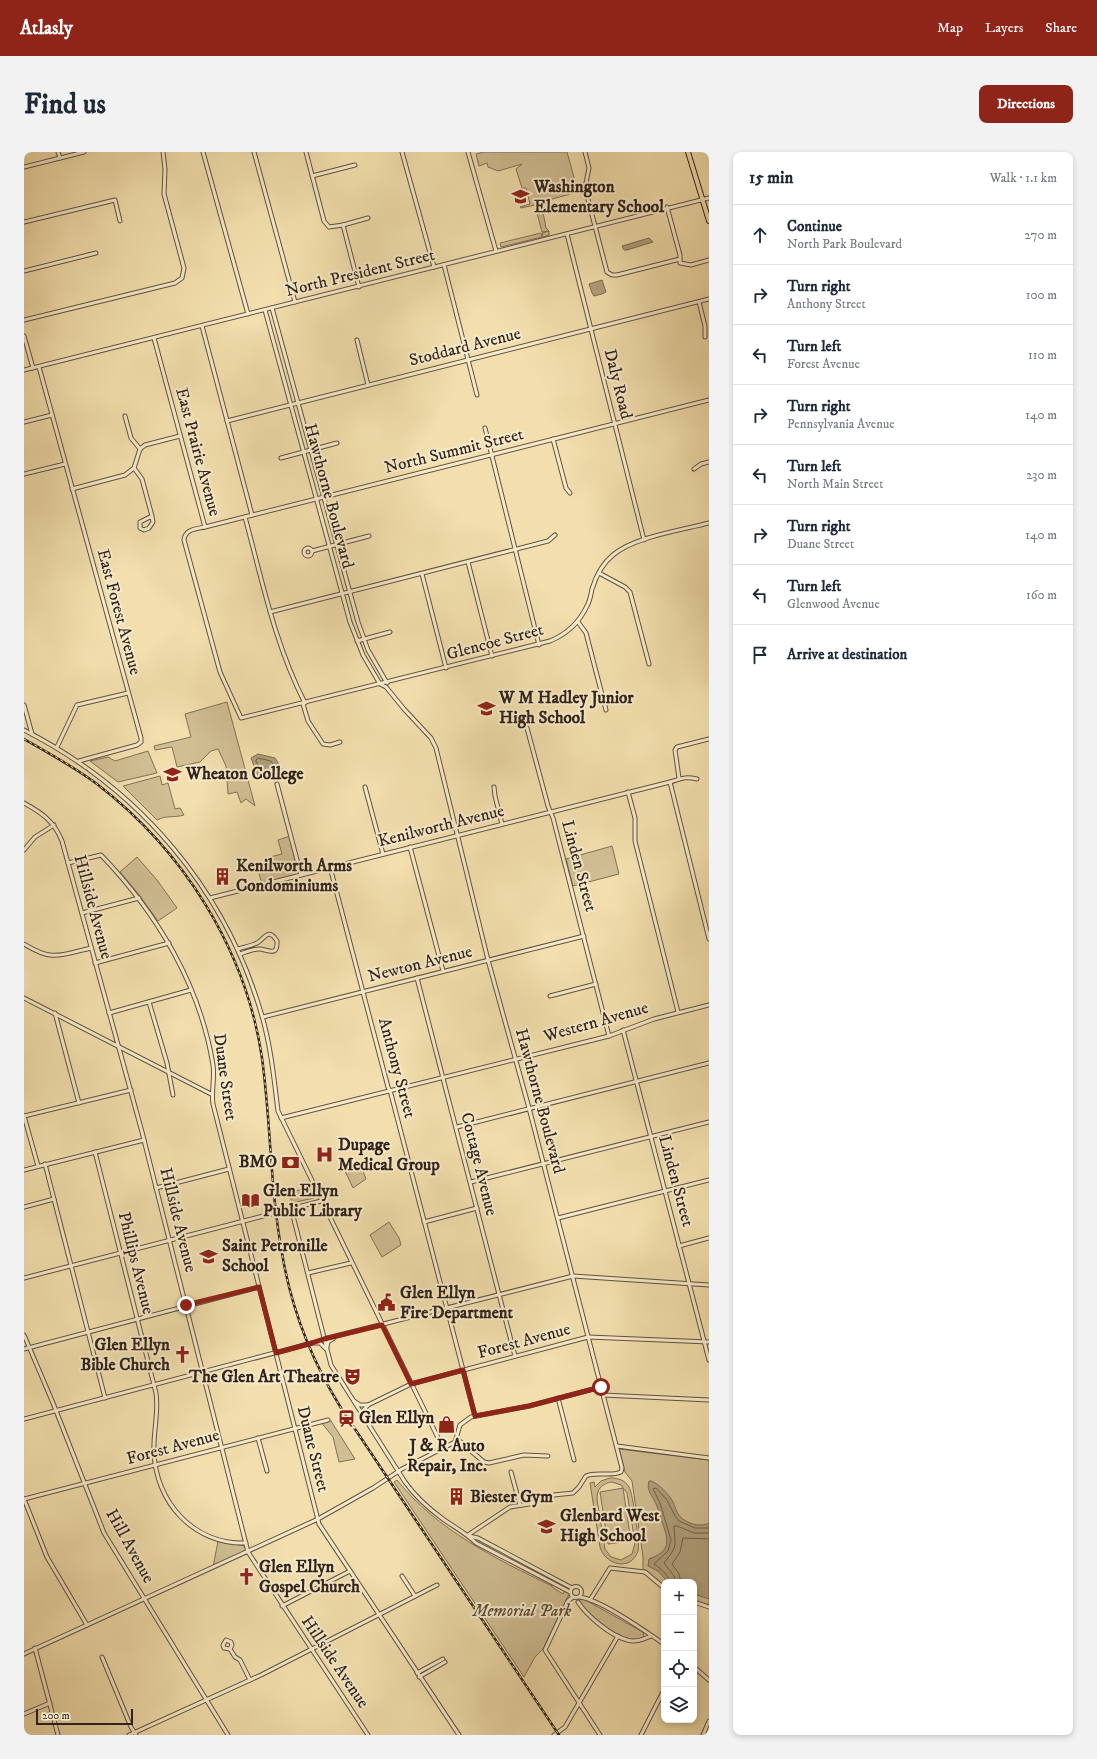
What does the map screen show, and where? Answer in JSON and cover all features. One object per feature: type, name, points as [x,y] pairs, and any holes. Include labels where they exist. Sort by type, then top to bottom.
[{"type":"main road","points":[[688,152],[709,221]]},
{"type":"street","points":[[58,152],[60,158]]},
{"type":"street","points":[[24,167],[84,152]]},
{"type":"street","points":[[24,320],[175,283],[182,278],[184,268],[164,194],[165,169],[163,152]]},
{"type":"street","points":[[202,152],[248,314]]},
{"type":"street","points":[[254,152],[295,302]]},
{"type":"street","points":[[306,152],[326,224],[329,227],[368,218]]},
{"type":"street","points":[[402,152],[434,267]]},
{"type":"street","points":[[468,152],[496,251]]},
{"type":"street","points":[[585,152],[589,168],[585,188],[607,272],[612,275],[680,259]]},
{"type":"street","points":[[312,176],[355,165]]},
{"type":"street","name":"North President Street","points":[[24,370],[596,227],[667,207],[709,198]]},
{"type":"street","points":[[24,222],[115,200],[120,221]]},
{"type":"street","points":[[667,207],[680,263],[691,265],[709,260]]},
{"type":"street","points":[[343,225],[359,286]]},
{"type":"street","name":"Daly Road","points":[[567,234],[644,540]]},
{"type":"street","points":[[24,271],[96,252]]},
{"type":"street","points":[[444,265],[477,395]]},
{"type":"street","name":"Stoddard Avenue","points":[[227,421],[709,299]]},
{"type":"street","points":[[699,302],[705,326],[705,337]]},
{"type":"street","points":[[272,308],[349,592],[364,639],[374,662],[387,683]]},
{"type":"street","name":"Hawthorne Boulevard","points":[[265,310],[356,641],[380,684],[386,687],[431,738],[436,748],[456,835],[488,960],[516,1058],[622,1468],[621,1472],[616,1474],[590,1474],[583,1478],[580,1487],[573,1494],[554,1495],[520,1505]]},
{"type":"street","points":[[202,326],[252,515]]},
{"type":"street","points":[[24,336],[32,368]]},
{"type":"street","name":"East Prairie Avenue","points":[[154,338],[205,526],[188,531],[184,535],[184,540],[220,672],[241,718]]},
{"type":"street","points":[[357,340],[368,385]]},
{"type":"street","points":[[39,367],[72,489],[122,476],[134,468],[140,449],[149,443],[180,436]]},
{"type":"street","name":"North Summit Street","points":[[205,526],[709,400]]},
{"type":"street","points":[[24,422],[52,415]]},
{"type":"street","points":[[125,416],[131,438],[140,449]]},
{"type":"street","points":[[485,428],[539,645]]},
{"type":"street","points":[[553,439],[566,488],[570,493]]},
{"type":"street","points":[[282,458],[337,443]]},
{"type":"street","points":[[694,469],[709,462]]},
{"type":"street","points":[[24,474],[65,464]]},
{"type":"street","points":[[134,468],[142,478],[152,516],[153,522],[149,528],[144,530],[140,528],[140,522],[152,516]]},
{"type":"street","name":"East Forest Avenue","points":[[72,489],[141,742],[137,745],[78,761]]},
{"type":"street","points":[[244,517],[270,612],[288,667],[305,703],[303,704],[308,721],[323,744],[330,745],[340,742]]},
{"type":"street","name":"Glencoe Street","points":[[241,718],[539,645],[560,637],[578,622],[587,606],[599,573],[606,562],[617,552],[631,544],[644,540],[709,524]]},
{"type":"street","points":[[270,612],[515,550],[548,541],[555,535]]},
{"type":"street","points":[[312,551],[369,536]]},
{"type":"street","points":[[468,562],[492,656]]},
{"type":"street","points":[[599,573],[625,587],[630,592],[649,664]]},
{"type":"street","points":[[422,574],[446,668]]},
{"type":"street","points":[[578,622],[586,633],[606,710]]},
{"type":"street","points":[[356,641],[390,632]]},
{"type":"street","points":[[58,747],[77,706],[128,692]]},
{"type":"street","points":[[24,705],[32,734]]},
{"type":"street","name":"Linden Street","points":[[527,728],[550,812],[553,818],[609,1036]]},
{"type":"street","points":[[24,730],[58,747],[115,788],[143,813],[182,857],[210,898],[238,949],[263,1017],[273,1066],[278,1111],[351,1263],[443,1448]]},
{"type":"street","points":[[697,779],[689,777],[679,778],[675,750],[678,747],[709,739]]},
{"type":"street","name":"Kenilworth Avenue","points":[[210,898],[670,782],[679,778]]},
{"type":"street","points":[[670,782],[709,939]]},
{"type":"street","points":[[277,784],[301,875]]},
{"type":"street","points":[[365,787],[383,854]]},
{"type":"street","points":[[494,787],[494,796],[502,824]]},
{"type":"street","points":[[628,792],[635,818],[635,841],[678,1012]]},
{"type":"street","points":[[24,803],[44,815],[54,825],[36,837],[24,850]]},
{"type":"street","name":"Hillside Avenue","points":[[54,825],[68,863],[131,1090],[248,1552],[368,1735]]},
{"type":"street","points":[[410,847],[443,971]]},
{"type":"street","name":"Duane Street","points":[[68,863],[101,856],[139,898],[168,943],[191,990],[202,1018],[213,1065],[214,1078],[211,1094],[318,1519],[318,1524],[459,1735]]},
{"type":"street","name":"Anthony Street","points":[[330,867],[475,1416]]},
{"type":"street","points":[[82,913],[139,898]]},
{"type":"street","points":[[238,949],[258,943],[264,936],[268,935],[271,935],[277,941],[273,951],[269,952],[258,949],[240,954]]},
{"type":"street","name":"Newton Avenue","points":[[263,1017],[584,936]]},
{"type":"street","points":[[95,963],[168,943]]},
{"type":"street","points":[[24,944],[39,953],[49,956],[58,956],[91,948]]},
{"type":"street","name":"Cottage Avenue","points":[[417,978],[516,1356]]},
{"type":"street","points":[[550,996],[596,984]]},
{"type":"street","points":[[109,1013],[191,990]]},
{"type":"street","points":[[24,998],[211,1094]]},
{"type":"street","points":[[150,1002],[173,1095]]},
{"type":"street","name":"Western Avenue","points":[[281,1118],[516,1058],[609,1036],[654,1019],[709,1005]]},
{"type":"street","points":[[54,1013],[79,1103]]},
{"type":"street","name":"Linden Street","points":[[623,1030],[709,1360]]},
{"type":"street","points":[[457,1127],[709,1063]]},
{"type":"street","points":[[38,1166],[24,1115],[131,1090]]},
{"type":"street","points":[[470,1182],[709,1122]]},
{"type":"street","points":[[24,1170],[144,1140]]},
{"type":"street","name":"Phillips Avenue","points":[[95,1152],[154,1386],[157,1404],[154,1444],[155,1466],[165,1496],[174,1510],[196,1530],[212,1538],[236,1544],[246,1543]]},
{"type":"street","points":[[45,1164],[105,1398]]},
{"type":"street","points":[[156,1188],[229,1169]]},
{"type":"street","points":[[558,1218],[709,1180]]},
{"type":"street","points":[[24,1207],[54,1200]]},
{"type":"street","points":[[24,1278],[321,1201]]},
{"type":"street","points":[[290,1208],[331,1365],[398,1472],[417,1497],[442,1518],[468,1535],[476,1543],[570,1592],[576,1597],[578,1602],[591,1618],[618,1636],[633,1641],[651,1636]]},
{"type":"street","points":[[424,1222],[477,1208]]},
{"type":"street","points":[[679,1246],[709,1238]]},
{"type":"street","points":[[308,1273],[351,1263]]},
{"type":"street","points":[[24,1419],[154,1386],[324,1339],[573,1276],[709,1285]]},
{"type":"street","points":[[24,1348],[259,1287]]},
{"type":"street","name":"Hill Avenue","points":[[24,1335],[104,1533],[228,1735]]},
{"type":"street","points":[[326,1349],[328,1342],[334,1337]]},
{"type":"street","name":"Forest Avenue","points":[[368,1404],[411,1384],[588,1337],[709,1342]]},
{"type":"street","points":[[312,1343],[320,1344],[326,1349]]},
{"type":"street","points":[[24,1654],[248,1552],[341,1507],[398,1472],[455,1442],[462,1422],[475,1416],[529,1406],[601,1387]]},
{"type":"street","points":[[603,1395],[709,1400]]},
{"type":"street","points":[[351,1396],[360,1405],[368,1404]]},
{"type":"street","points":[[558,1398],[574,1460]]},
{"type":"street","points":[[365,1418],[363,1410],[368,1404]]},
{"type":"street","name":"Forest Avenue","points":[[24,1499],[328,1420]]},
{"type":"street","points":[[258,1438],[267,1471]]},
{"type":"street","points":[[457,1439],[484,1462],[488,1463],[524,1455],[548,1456]]},
{"type":"street","points":[[617,1446],[709,1458]]},
{"type":"street","points":[[468,1535],[506,1509],[520,1505],[511,1472]]},
{"type":"street","points":[[24,1499],[47,1557],[87,1625]]},
{"type":"street","points":[[468,1535],[478,1538],[572,1588],[578,1587],[586,1598]]},
{"type":"street","points":[[590,1600],[610,1568],[645,1572],[661,1585]]},
{"type":"street","points":[[282,1606],[350,1572]]},
{"type":"street","points":[[402,1576],[415,1596]]},
{"type":"street","points":[[129,1735],[136,1734],[312,1650],[379,1616],[437,1584]]},
{"type":"street","points":[[570,1592],[572,1588]]},
{"type":"street","points":[[581,1592],[576,1597],[568,1601],[545,1648],[546,1654],[600,1735]]},
{"type":"street","points":[[576,1597],[590,1600],[661,1642]]},
{"type":"street","points":[[697,1603],[709,1607]]},
{"type":"street","points":[[554,1735],[565,1727],[618,1636]]},
{"type":"street","points":[[35,1648],[58,1735]]},
{"type":"street","points":[[230,1649],[235,1658],[240,1660],[250,1680]]},
{"type":"street","points":[[102,1657],[136,1734]]},
{"type":"street","points":[[418,1675],[444,1660]]},
{"type":"street","points":[[697,1670],[709,1680]]},
{"type":"street","points":[[641,1735],[661,1696]]},
{"type":"street","points":[[24,1714],[50,1704]]},
{"type":"street","points":[[703,1735],[709,1721]]},
{"type":"green space","points":[[484,152],[567,152],[578,192],[541,202],[546,228],[549,231],[542,232],[535,205],[520,207],[530,204],[526,188],[522,188],[516,169],[522,164],[498,171],[488,167],[487,163],[479,166],[476,154]]},
{"type":"green space","points":[[549,231],[549,235],[543,237],[542,233]]},
{"type":"green space","points":[[541,233],[542,237],[501,247],[500,243]]},
{"type":"green space","points":[[227,702],[255,806],[246,799],[241,803],[237,792],[228,794],[226,766],[218,749],[211,751],[200,762],[177,767],[172,747],[155,750],[154,746],[191,737],[185,714]]},
{"type":"green space","points":[[148,751],[157,773],[118,782],[90,761],[108,757],[115,761]]},
{"type":"green space","points":[[160,776],[162,785],[168,783],[175,809],[180,808],[184,815],[157,820],[123,786]]},
{"type":"green space","points":[[290,836],[300,874],[262,884],[258,870],[272,867],[270,857],[282,854],[278,840]]},
{"type":"green space","points":[[612,846],[619,874],[573,886],[566,859]]},
{"type":"green space","points":[[137,857],[157,880],[177,908],[158,921],[120,872]]},
{"type":"green space","points":[[360,1163],[366,1179],[353,1188],[345,1171]]},
{"type":"green space","points":[[310,1188],[314,1198],[292,1203],[289,1192]]},
{"type":"green space","points":[[389,1222],[399,1238],[401,1245],[382,1257],[370,1235]]},
{"type":"green space","points":[[331,1421],[355,1459],[339,1462],[333,1437],[321,1422]]},
{"type":"green space","points":[[619,1449],[709,1460],[709,1606],[697,1601],[697,1579],[661,1579],[661,1584],[643,1569],[643,1557],[632,1481],[625,1472]]},
{"type":"green space","points":[[610,1478],[618,1479],[623,1481],[631,1491],[637,1529],[638,1551],[635,1558],[624,1564],[612,1562],[603,1553],[600,1547],[590,1483],[594,1482],[595,1487],[601,1481]],"holes":[[[612,1482],[621,1485],[627,1493],[635,1543],[632,1554],[621,1560],[611,1557],[605,1549],[597,1499],[599,1489],[603,1485]]]},
{"type":"green space","name":"Memorial Park","points":[[397,1480],[430,1514],[468,1542],[552,1586],[563,1594],[565,1590],[569,1594],[543,1649],[535,1657],[524,1677],[394,1482]]},
{"type":"green space","points":[[623,1488],[631,1541],[608,1544],[600,1492]]},
{"type":"green space","points":[[218,1541],[245,1546],[246,1552],[213,1567]]},
{"type":"green space","points":[[580,1597],[643,1632],[644,1637],[628,1639],[614,1633],[593,1617],[578,1598]]},
{"type":"water","points":[[649,238],[653,242],[627,250],[624,250],[622,246]]},
{"type":"water","points":[[602,280],[606,292],[594,296],[589,284]]},
{"type":"water","points":[[258,754],[275,758],[282,769],[281,773],[259,779],[251,758]]},
{"type":"water","points":[[649,1481],[651,1481],[666,1492],[678,1514],[684,1520],[697,1525],[709,1523],[709,1599],[697,1595],[697,1579],[665,1579],[658,1571],[648,1566],[649,1559],[661,1553],[665,1549],[667,1540],[658,1508],[649,1491]]},
{"type":"railway","points":[[24,739],[61,760],[97,784],[128,811],[157,840],[183,872],[206,906],[226,942],[242,979],[254,1018],[262,1058],[278,1229],[286,1274],[304,1334],[321,1372],[341,1408],[559,1735]]},
{"type":"place","name":"Washington Elementary School","points":[[521,197]]},
{"type":"place","name":"W M Hadley Junior High School","points":[[486,708]]},
{"type":"place","name":"Wheaton College","points":[[173,774]]},
{"type":"place","name":"Kenilworth Arms Condominiums","points":[[223,876]]},
{"type":"place","name":"Dupage Medical Group","points":[[325,1155]]},
{"type":"place","name":"BMO","points":[[290,1162]]},
{"type":"place","name":"Glen Ellyn Public Library","points":[[250,1201]]},
{"type":"place","name":"Saint Petronille School","points":[[209,1256]]},
{"type":"place","name":"Glen Ellyn Fire Department","points":[[387,1303]]},
{"type":"place","name":"Glen Ellyn Bible Church","points":[[183,1355]]},
{"type":"place","name":"The Glen Art Theatre","points":[[352,1377]]},
{"type":"place","name":"Glen Ellyn","points":[[346,1418]]},
{"type":"place","name":"J & R Auto Repair, Inc.","points":[[447,1424]]},
{"type":"place","name":"Biester Gym","points":[[457,1497]]},
{"type":"place","name":"Glenbard West High School","points":[[547,1526]]},
{"type":"place","name":"Glen Ellyn Gospel Church","points":[[246,1577]]},
{"type":"route","points":[[186,1305],[259,1287],[276,1353],[329,1337],[382,1325],[411,1384],[463,1370],[475,1416],[529,1406],[601,1387]]}]
